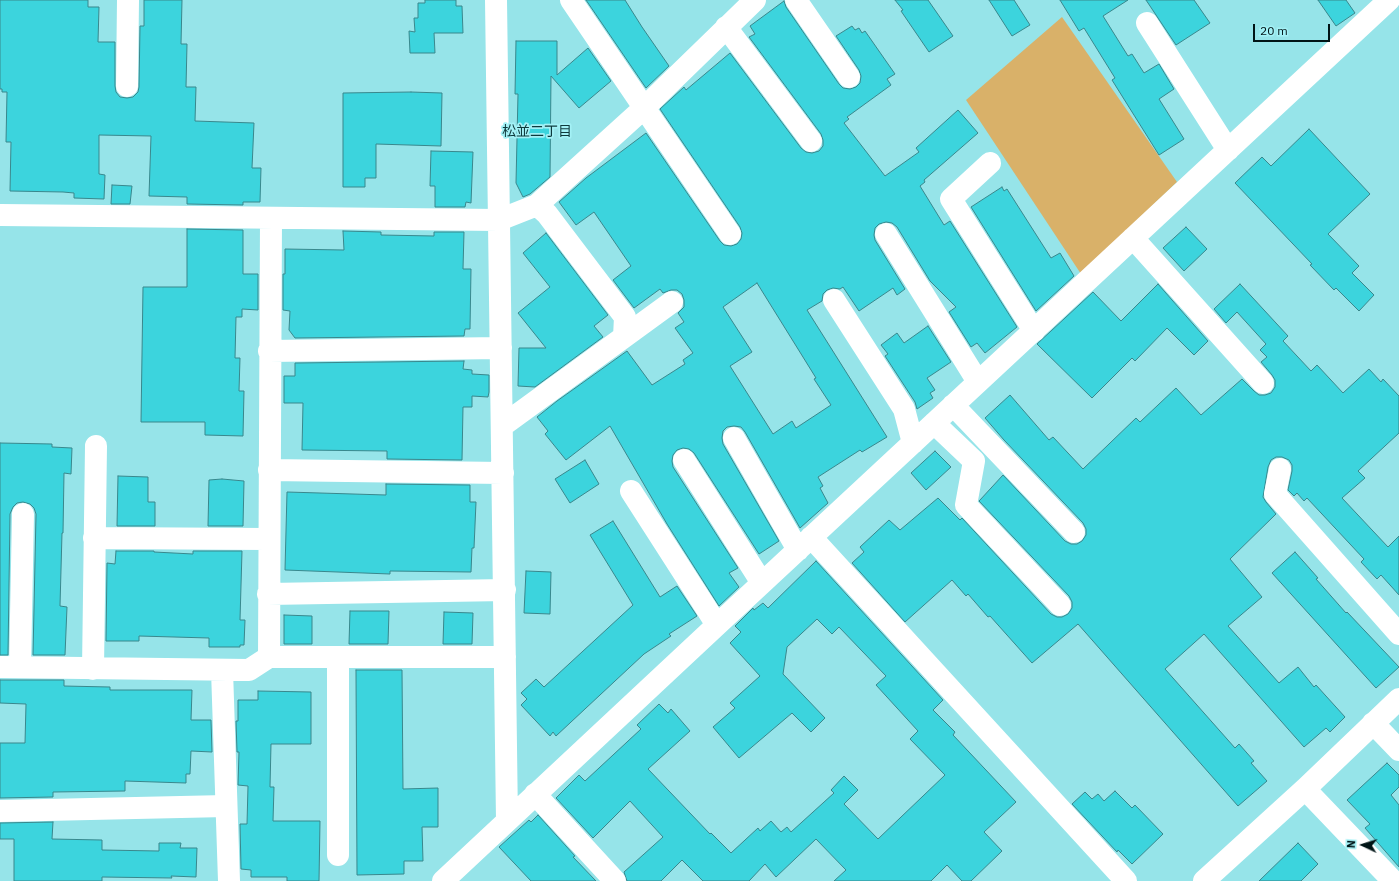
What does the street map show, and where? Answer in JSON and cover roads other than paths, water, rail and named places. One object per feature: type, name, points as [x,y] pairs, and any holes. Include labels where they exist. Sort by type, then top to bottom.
[{"type":"street","points":[[127,86],[128,0]]},
{"type":"street","points":[[496,0],[507,820]]},
{"type":"street","points":[[572,0],[730,234]]},
{"type":"street","points":[[0,215],[499,220],[537,205],[644,108],[755,0]]},
{"type":"street","points":[[796,0],[849,77]]},
{"type":"street","points":[[443,881],[1389,0]]},
{"type":"street","points":[[1147,24],[1228,150]]},
{"type":"street","points":[[726,27],[811,141]]},
{"type":"street","points":[[990,164],[951,199],[1034,330]]},
{"type":"street","points":[[537,205],[547,214],[625,317],[624,337]]},
{"type":"street","points":[[269,657],[268,539],[271,218]]},
{"type":"street","points":[[886,234],[978,382]]},
{"type":"street","points":[[1133,238],[1263,383]]},
{"type":"street","points":[[834,300],[904,409],[913,443]]},
{"type":"street","points":[[502,426],[672,302]]},
{"type":"street","points":[[270,351],[501,348]]},
{"type":"street","points":[[953,405],[1074,532]]},
{"type":"street","points":[[934,423],[974,461],[966,505],[1060,605]]},
{"type":"street","points":[[734,438],[805,543],[1126,881]]},
{"type":"street","points":[[93,668],[96,446]]},
{"type":"street","points":[[684,460],[762,583]]},
{"type":"street","points":[[1280,469],[1275,494],[1399,634]]},
{"type":"street","points":[[269,470],[503,473]]},
{"type":"street","points":[[631,491],[717,625]]},
{"type":"street","points":[[23,514],[10,667],[249,670],[269,657],[505,657]]},
{"type":"street","points":[[94,538],[268,539]]},
{"type":"street","points":[[268,594],[505,590]]},
{"type":"street","points":[[338,657],[338,855]]},
{"type":"street","points":[[222,670],[229,881]]},
{"type":"street","points":[[1211,879],[1399,699]]},
{"type":"street","points":[[1373,723],[1399,750]]},
{"type":"street","points":[[1305,789],[1393,881]]},
{"type":"street","points":[[535,794],[615,881]]},
{"type":"street","points":[[0,811],[226,806]]},
{"type":"district","name":"松並二丁目","points":[[537,132]]}]
